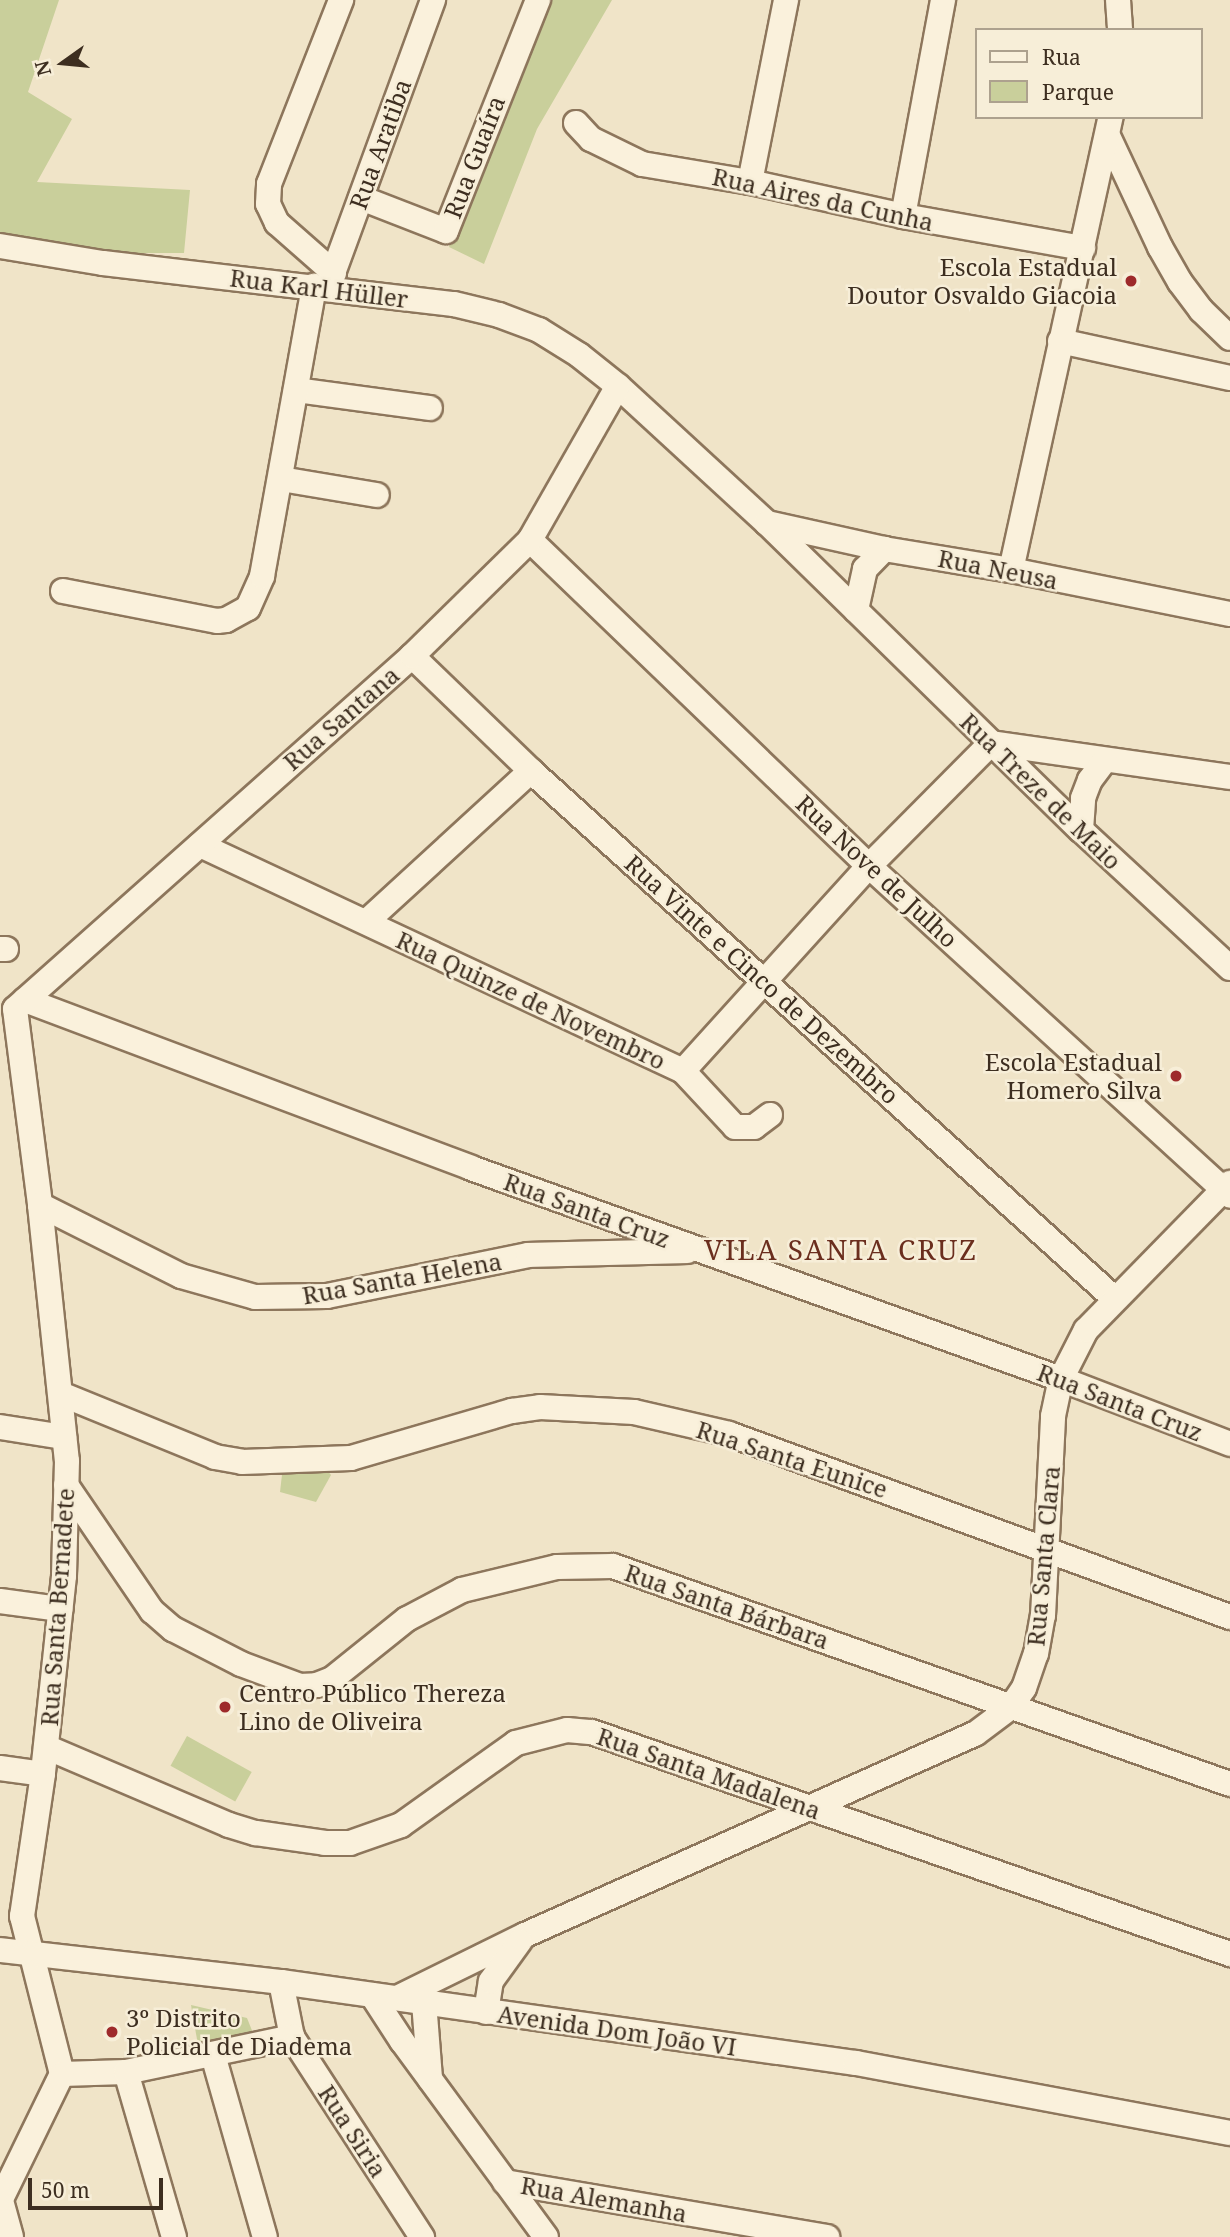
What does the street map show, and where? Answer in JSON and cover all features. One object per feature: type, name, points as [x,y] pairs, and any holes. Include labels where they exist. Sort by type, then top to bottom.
[{"type":"street","points":[[325,282],[277,222],[268,204],[269,184],[341,0]]},
{"type":"street","name":"Rua Aratiba","points":[[63,591],[217,621],[235,617],[248,608],[262,576],[296,390],[325,282],[361,198],[433,0]]},
{"type":"street","name":"Rua Guaíra","points":[[361,198],[446,231],[538,0]]},
{"type":"street","points":[[750,182],[786,0]]},
{"type":"street","points":[[903,216],[943,0]]},
{"type":"street","points":[[1118,0],[1120,28]]},
{"type":"street","name":"Rua Aires da Cunha","points":[[576,123],[591,139],[642,164],[750,182],[903,216],[1083,248]]},
{"type":"street","points":[[1011,569],[1110,127]]},
{"type":"street","points":[[1110,127],[1160,247],[1180,282],[1201,310],[1230,338]]},
{"type":"street","name":"Rua Karl Hüller","points":[[0,246],[103,263],[325,282],[454,304],[499,315],[539,330],[579,355],[618,386]]},
{"type":"street","points":[[1060,341],[1230,378]]},
{"type":"street","name":"Rua Treze de Maio","points":[[618,386],[767,523],[1081,830],[1230,968]]},
{"type":"street","name":"Rua Santana","points":[[13,1009],[412,656],[530,540],[618,386]]},
{"type":"street","points":[[296,390],[430,408]]},
{"type":"street","points":[[281,479],[377,495]]},
{"type":"street","name":"Rua Neusa","points":[[767,523],[884,549],[1011,569],[1230,614]]},
{"type":"street","name":"Rua Nove de Julho","points":[[530,540],[869,866],[1228,1189]]},
{"type":"street","points":[[856,610],[865,569],[884,549]]},
{"type":"street","name":"Rua Vinte e Cinco de Dezembro","points":[[412,656],[531,771],[1115,1299]]},
{"type":"street","points":[[991,743],[1230,778]]},
{"type":"street","name":"Rua Quinze de Novembro","points":[[200,845],[683,1071],[869,866],[991,743]]},
{"type":"street","points":[[1081,830],[1083,798],[1090,780],[1105,760]]},
{"type":"street","points":[[366,922],[531,771]]},
{"type":"street","name":"Rua Santa Bernadete","points":[[13,1009],[40,1205],[61,1394],[66,1485],[60,1609],[46,1747],[22,1916],[62,2074]]},
{"type":"street","name":"Rua Santa Cruz","points":[[13,1009],[369,1131],[1061,1379],[1230,1444]]},
{"type":"street","points":[[683,1071],[727,1122],[735,1127],[754,1128],[770,1115]]},
{"type":"street","name":"Rua Santa Clara","points":[[384,1997],[459,1969],[525,1935],[813,1809],[975,1734],[1011,1707],[1024,1688],[1036,1654],[1043,1616],[1053,1416],[1061,1379],[1086,1330],[1228,1189]]},
{"type":"street","name":"Rua Santa Helena","points":[[40,1205],[181,1276],[255,1297],[327,1296],[528,1255],[699,1250]]},
{"type":"street","name":"Rua Santa Eunice","points":[[61,1394],[215,1457],[242,1462],[351,1458],[476,1420],[531,1408],[634,1412],[729,1434],[1230,1617]]},
{"type":"street","points":[[0,1427],[64,1437]]},
{"type":"street","name":"Rua Santa Bárbara","points":[[66,1485],[152,1611],[173,1629],[241,1664],[300,1686],[317,1685],[332,1679],[407,1619],[462,1590],[557,1567],[613,1566],[1230,1784]]},
{"type":"street","points":[[0,1601],[60,1609]]},
{"type":"street","name":"Rua Santa Madalena","points":[[46,1747],[229,1825],[256,1833],[324,1843],[350,1843],[401,1825],[516,1743],[567,1730],[592,1732],[1230,1954]]},
{"type":"street","points":[[0,1769],[43,1774]]},
{"type":"street","name":"Rua Santa Clara","points":[[486,2012],[491,1981],[525,1935]]},
{"type":"street","name":"Avenida Dom João VI","points":[[0,1950],[281,1982],[856,2063],[1230,2133]]},
{"type":"street","points":[[459,1969],[491,1981]]},
{"type":"street","name":"Rua Siria","points":[[281,1982],[292,2037],[422,2237]]},
{"type":"street","points":[[384,1997],[430,2079],[547,2237]]},
{"type":"street","points":[[424,2003],[430,2079]]},
{"type":"street","points":[[11,2237],[0,2198],[62,2074],[126,2072],[292,2037]]},
{"type":"street","points":[[213,2055],[265,2237]]},
{"type":"street","points":[[126,2072],[174,2237]]},
{"type":"street","name":"Rua Alemanha","points":[[505,2182],[827,2237]]},
{"type":"green space","points":[[0,0],[59,0],[28,92],[72,119],[37,182],[190,190],[184,253],[110,253],[0,237]]},
{"type":"green space","points":[[551,0],[612,0],[537,129],[484,264],[449,247]]},
{"type":"green space","points":[[321,1463],[331,1475],[316,1502],[280,1492],[283,1466]]},
{"type":"green space","points":[[187,1736],[252,1772],[235,1802],[171,1766]]},
{"type":"green space","points":[[191,2005],[247,2018],[253,2033],[198,2045]]},
{"type":"place","name":"Escola Estadual Doutor Osvaldo Giacoia","points":[[1131,281]]},
{"type":"place","name":"Escola Estadual Homero Silva","points":[[1176,1076]]},
{"type":"place","name":"Centro Público Thereza Lino de Oliveira","points":[[225,1707]]},
{"type":"place","name":"3º Distrito Policial de Diadema","points":[[112,2032]]},
{"type":"district","name":"VILA SANTA CRUZ","points":[[841,1249]]}]
